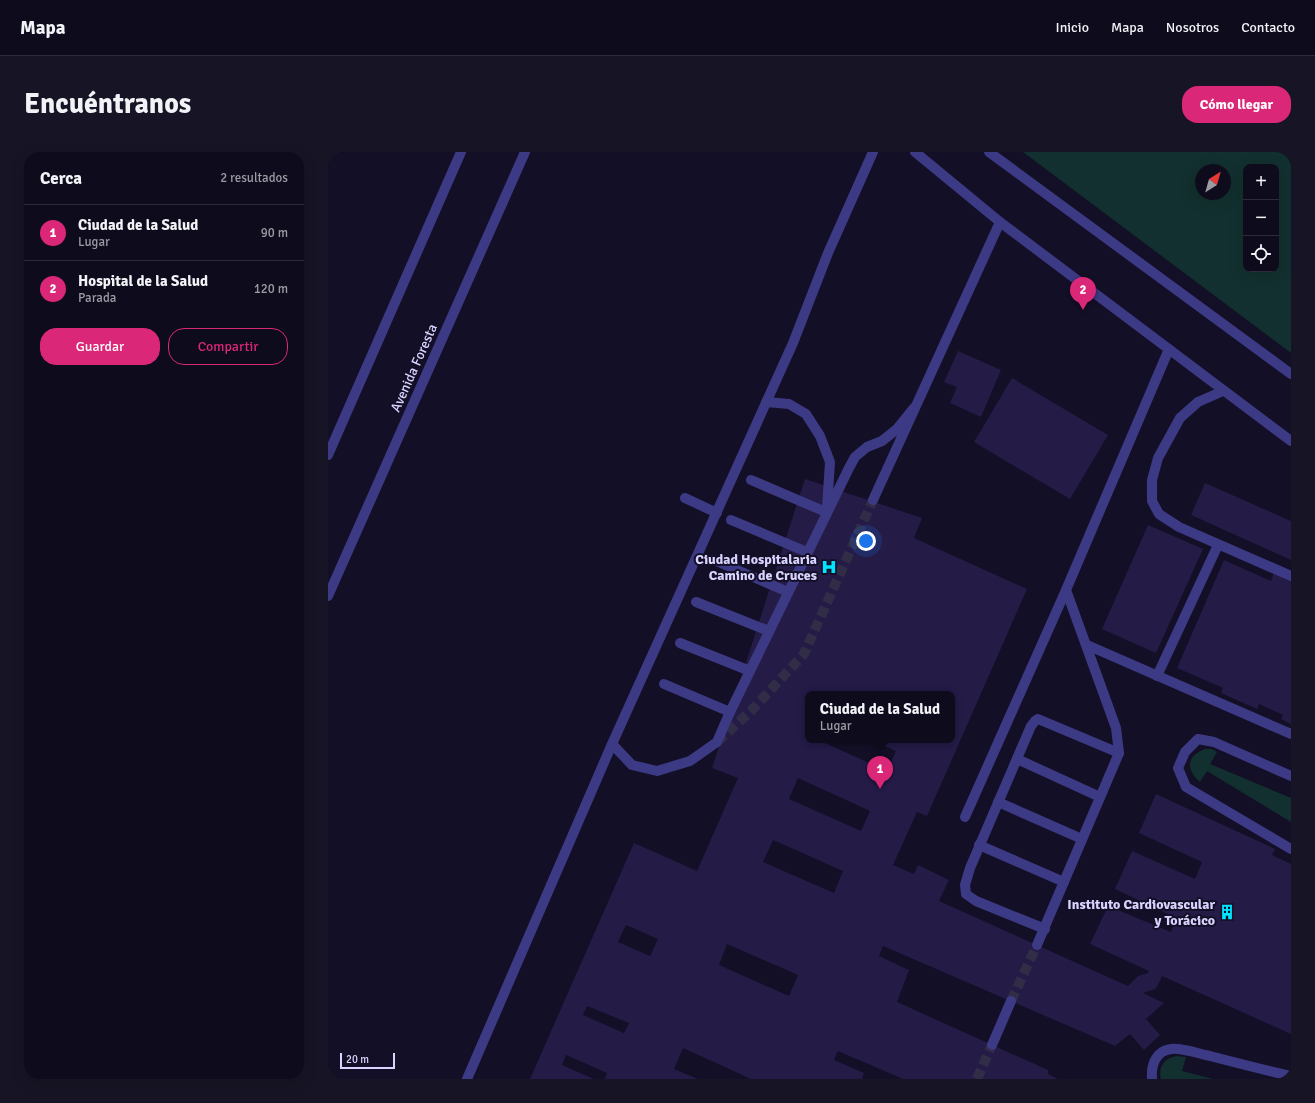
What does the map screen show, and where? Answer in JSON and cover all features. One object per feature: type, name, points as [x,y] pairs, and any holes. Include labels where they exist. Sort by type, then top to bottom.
[{"type":"street","points":[[328,455],[461,152]]},
{"type":"street","name":"Avenida Foresta","points":[[328,596],[525,152]]},
{"type":"street","points":[[467,1079],[612,744],[793,343],[828,253],[873,152]]},
{"type":"street","points":[[915,152],[1000,222],[1170,349],[1223,391],[1291,440]]},
{"type":"street","points":[[990,152],[1291,374]]},
{"type":"street","points":[[873,500],[1000,222]]},
{"type":"street","points":[[965,817],[1066,590],[1170,349]]},
{"type":"street","points":[[1223,391],[1198,402],[1180,418],[1158,458],[1152,480],[1152,501],[1159,514],[1179,527],[1291,576]]},
{"type":"street","points":[[766,402],[789,404],[806,414],[820,436],[830,462],[826,512]]},
{"type":"street","points":[[612,744],[632,765],[657,771],[690,761],[718,742],[730,712],[826,512],[856,457],[867,447],[882,441],[897,430],[914,408]]},
{"type":"street","points":[[751,480],[826,512]]},
{"type":"street","points":[[685,498],[717,513]]},
{"type":"street","points":[[731,520],[808,552]]},
{"type":"street","points":[[1157,676],[1218,545]]},
{"type":"street","points":[[714,560],[788,592]]},
{"type":"street","points":[[1037,945],[1119,753],[1116,728],[1066,590]]},
{"type":"street","points":[[696,602],[769,631]]},
{"type":"street","points":[[680,643],[750,671]]},
{"type":"street","points":[[1087,646],[1291,734]]},
{"type":"street","points":[[664,684],[730,712]]},
{"type":"street","points":[[1045,929],[976,901],[966,894],[965,884],[979,845],[1031,726],[1038,719],[1119,753]]},
{"type":"street","points":[[1291,776],[1214,742],[1198,739],[1185,752],[1178,768],[1186,787],[1291,849]]},
{"type":"street","points":[[1017,759],[1100,797]]},
{"type":"street","points":[[998,802],[1082,839]]},
{"type":"street","points":[[979,845],[1064,882]]},
{"type":"street","points":[[992,1045],[1012,1001]]},
{"type":"street","points":[[1152,1079],[1151,1069],[1154,1060],[1164,1051],[1172,1048],[1291,1076]]},
{"type":"green space","points":[[1023,152],[1286,152],[1291,156],[1291,353]]},
{"type":"green space","points":[[1205,749],[1212,749],[1217,752],[1210,764],[1291,798],[1291,822],[1207,771],[1200,782],[1192,773],[1190,764],[1194,755]]},
{"type":"green space","points":[[1177,1056],[1186,1057],[1182,1071],[1213,1079],[1161,1079],[1160,1074],[1163,1063]]},
{"type":"building","points":[[958,351],[1001,370],[981,417],[950,403],[957,387],[944,382]]},
{"type":"building","points":[[1012,378],[1108,435],[1070,499],[974,442]]},
{"type":"building","points":[[805,479],[922,518],[914,538],[1027,589],[927,816],[917,812],[893,865],[914,874],[918,865],[949,880],[939,901],[1128,986],[1138,976],[1148,973],[1149,971],[1090,944],[1108,906],[1171,932],[1176,918],[1115,889],[1132,851],[1195,879],[1202,862],[1139,833],[1156,794],[1275,849],[1272,855],[1291,864],[1291,1034],[1162,976],[1155,989],[1143,993],[1164,1003],[1146,1019],[1160,1035],[1144,1050],[1130,1034],[1115,1046],[883,946],[879,956],[909,970],[897,1002],[1048,1070],[1048,1074],[1058,1079],[903,1079],[838,1051],[834,1060],[864,1073],[862,1079],[751,1079],[683,1048],[674,1069],[698,1079],[605,1079],[607,1073],[566,1055],[562,1065],[594,1079],[530,1079],[634,843],[697,871],[738,778],[712,768]],"holes":[[[798,778],[870,811],[861,831],[789,799]],[[773,840],[843,871],[834,893],[763,862]],[[626,925],[658,939],[650,956],[618,942]],[[727,944],[798,975],[789,996],[719,965]],[[587,1006],[629,1023],[624,1033],[583,1015]]]},
{"type":"building","points":[[1205,483],[1291,521],[1291,560],[1191,515]]},
{"type":"building","points":[[1148,525],[1203,549],[1156,653],[1102,629]]},
{"type":"building","points":[[1224,560],[1271,581],[1274,572],[1291,579],[1291,724],[1281,719],[1283,715],[1259,704],[1257,709],[1221,693],[1223,688],[1177,668]]},
{"type":"tunnel","points":[[717,742],[751,711],[804,654],[873,500]]},
{"type":"tunnel","points":[[1011,1001],[1037,945]]},
{"type":"tunnel","points":[[977,1079],[992,1045]]},
{"type":"place","name":"Hospital de la Salud","points":[[1083,310]]},
{"type":"place","name":"Ciudad Hospitalaria Camino de Cruces","points":[[829,567]]},
{"type":"place","name":"Ciudad de la Salud","points":[[880,789]]},
{"type":"place","name":"Instituto Cardiovascular y Torácico","points":[[1227,912]]}]
